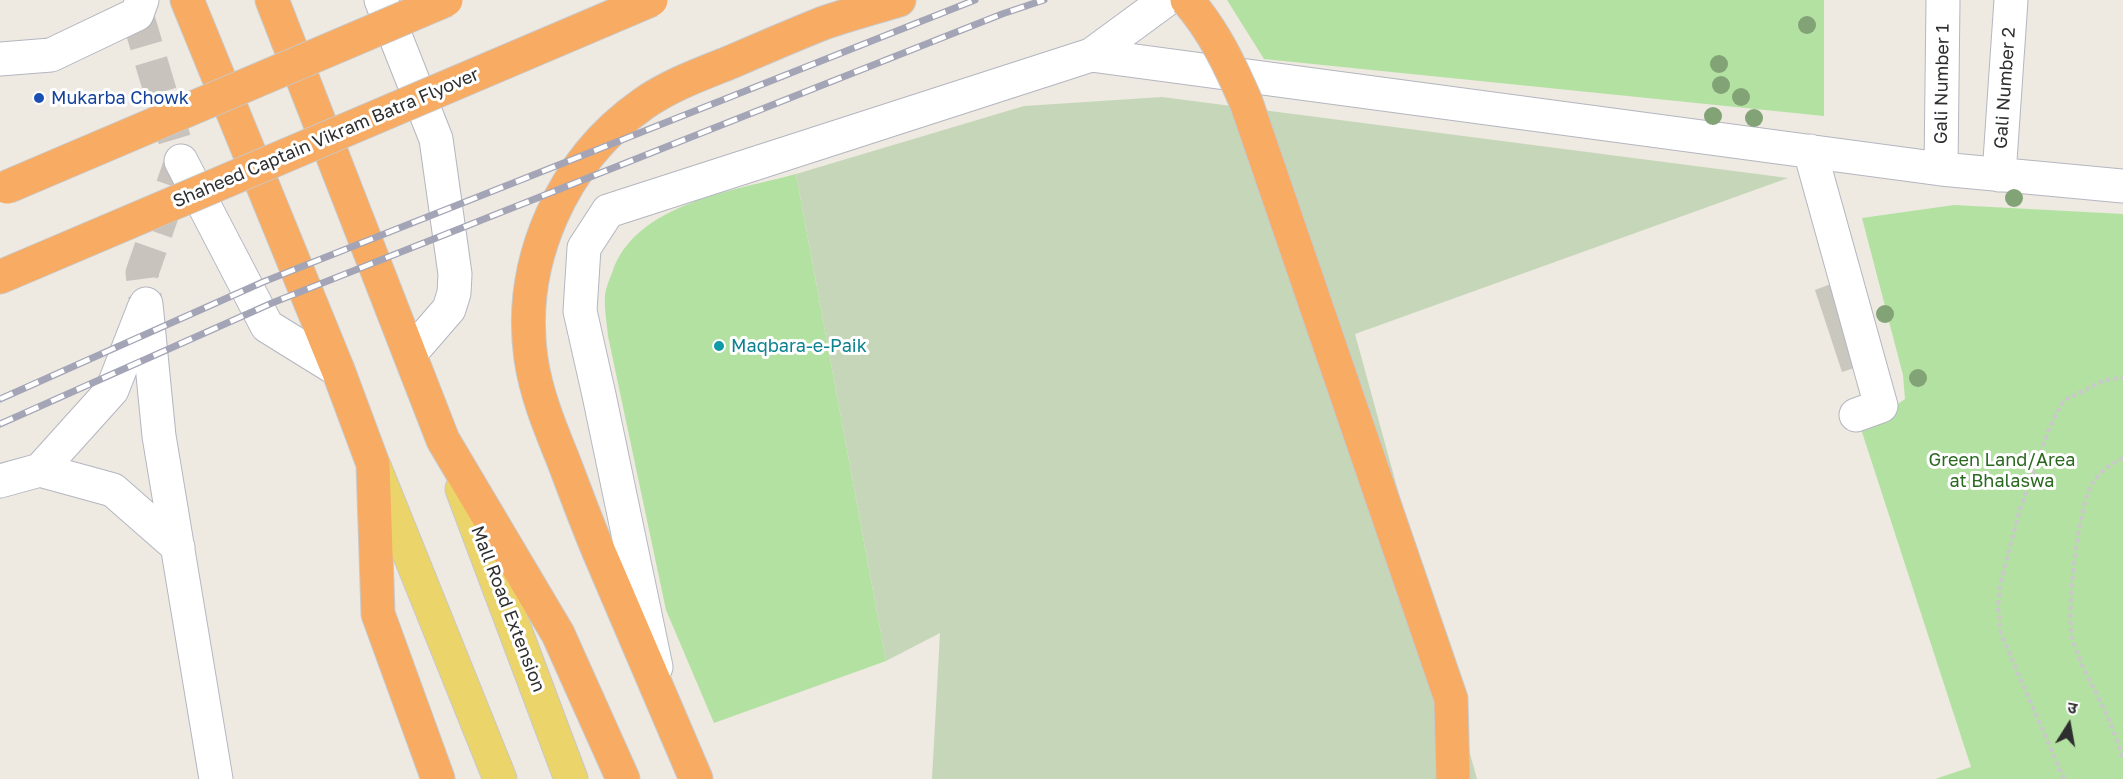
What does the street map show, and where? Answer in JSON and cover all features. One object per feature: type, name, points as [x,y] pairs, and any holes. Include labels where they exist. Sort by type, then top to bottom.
[{"type":"highway","points":[[187,0],[338,370],[373,464],[378,614],[438,779]]},
{"type":"highway","points":[[272,0],[443,440],[558,634],[623,779]]},
{"type":"highway","points":[[4,188],[446,0]]},
{"type":"highway","name":"Shaheed Captain Vikram Batra Flyover","points":[[0,277],[651,0]]},
{"type":"highway","points":[[696,779],[589,529],[538,394],[531,358],[529,322],[531,285],[539,249],[557,204],[568,183],[589,153],[615,126],[644,104],[675,85],[823,24],[899,0]]},
{"type":"highway","points":[[1187,0],[1204,20],[1228,59],[1246,102],[1451,699],[1454,779]]},
{"type":"main road","name":"Mall Road Extension","points":[[443,440],[571,779]]},
{"type":"main road","points":[[373,464],[500,779]]},
{"type":"street","points":[[0,59],[51,55],[137,14],[142,0]]},
{"type":"street","points":[[381,0],[436,139],[455,274],[454,293],[449,309],[410,354]]},
{"type":"street","points":[[664,706],[580,311],[584,248],[608,211],[1091,55],[1166,0]]},
{"type":"street","name":"Gali Number 1","points":[[1941,169],[1943,0]]},
{"type":"street","name":"Gali Number 2","points":[[1999,175],[2011,0]]},
{"type":"street","points":[[1091,55],[1941,169],[2123,186]]},
{"type":"street","points":[[1810,151],[1881,406],[1856,415]]},
{"type":"street","points":[[181,160],[267,326],[338,370]]},
{"type":"street","points":[[40,470],[112,390],[146,304],[159,436],[178,547],[208,773]]},
{"type":"street","points":[[0,481],[40,470],[113,490],[178,547]]},
{"type":"path","points":[[2064,779],[2001,634],[1998,607],[2000,585],[2020,509],[2049,429],[2063,401],[2105,381],[2123,378]]},
{"type":"path","points":[[2123,458],[2114,462],[2092,483],[2084,507],[2074,570],[2070,620],[2072,637],[2083,666],[2111,724],[2123,759]]},
{"type":"green space","points":[[1227,0],[1824,0],[1824,116],[1264,59]]},
{"type":"green space","points":[[1162,97],[1788,178],[1355,334],[1477,779],[932,779],[940,633],[886,661],[796,174],[1024,106]]},
{"type":"green space","points":[[796,174],[886,661],[714,723],[666,610],[608,336],[605,295],[624,249],[642,230],[664,215],[717,194]]},
{"type":"green space","name":"Green Land/Area at Bhalaswa","points":[[1954,205],[2123,214],[2123,779],[1935,779],[1971,767],[1861,429],[1905,399],[1903,375],[1862,218]]},
{"type":"building","points":[[1836,282],[1863,365],[1842,372],[1815,290]]},
{"type":"tunnel","points":[[137,14],[181,161],[142,273],[146,304]]},
{"type":"railway","points":[[0,399],[263,282],[975,0]]},
{"type":"railway","points":[[0,424],[272,303],[1002,14],[1044,0]]},
{"type":"place","name":"Mukarba Chowk","points":[[39,98]]},
{"type":"place","name":"Maqbara-e-Paik","points":[[719,346]]}]
